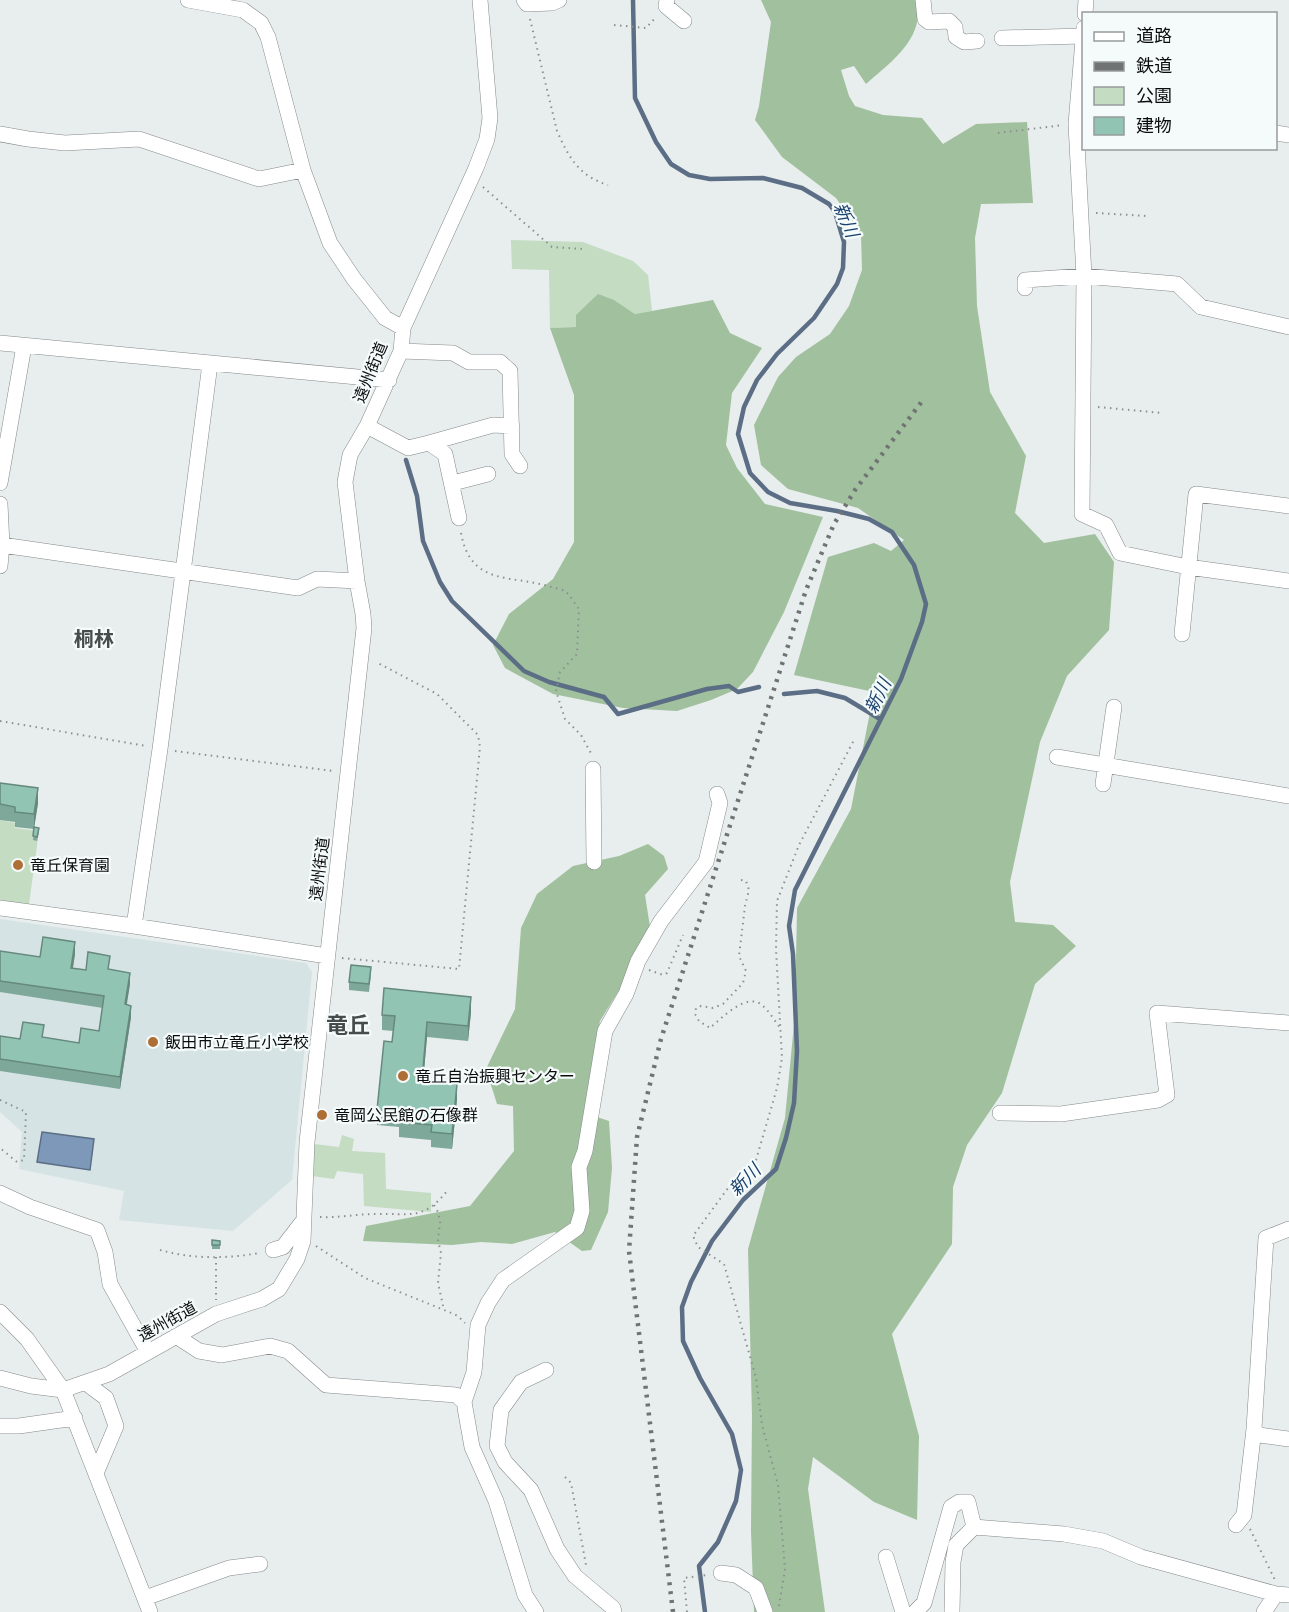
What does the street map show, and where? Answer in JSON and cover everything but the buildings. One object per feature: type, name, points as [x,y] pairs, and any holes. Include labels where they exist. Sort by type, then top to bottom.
[{"type":"street","points":[[188,0],[243,10],[261,23],[268,37],[303,170],[330,243],[354,279],[385,318],[403,328]]},
{"type":"street","name":"遠州街道","points":[[63,1390],[110,1374],[216,1314],[262,1299],[279,1289],[297,1259],[303,1241],[307,1142],[362,654],[363,614],[345,482],[350,454],[367,426],[389,380],[401,351],[403,328],[472,177],[486,139],[490,118],[480,0]]},
{"type":"street","points":[[525,2],[552,3],[559,0]]},
{"type":"street","points":[[923,0],[925,19],[929,22],[949,21],[955,27],[956,37],[964,42],[977,41]]},
{"type":"street","points":[[666,3],[684,21]]},
{"type":"street","points":[[1002,38],[1082,36]]},
{"type":"street","points":[[1082,65],[1080,123],[1084,276],[1082,514],[1106,525],[1120,553],[1188,567],[1289,581]]},
{"type":"street","points":[[0,134],[65,142],[139,139],[259,178],[303,170]]},
{"type":"street","points":[[1025,288],[1025,280],[1084,276],[1177,284],[1201,308],[1289,327]]},
{"type":"street","points":[[0,343],[389,380]]},
{"type":"street","points":[[0,483],[24,346]]},
{"type":"street","points":[[401,351],[453,353],[469,362],[500,362],[510,371],[512,454],[520,466]]},
{"type":"street","points":[[134,926],[210,364]]},
{"type":"street","points":[[367,426],[408,448],[493,425],[512,426]]},
{"type":"street","points":[[429,443],[445,454],[459,518]]},
{"type":"street","points":[[453,483],[488,474]]},
{"type":"street","points":[[1182,634],[1196,494],[1289,506]]},
{"type":"street","points":[[0,504],[2,544],[0,566]]},
{"type":"street","points":[[2,544],[298,588],[317,579],[357,581]]},
{"type":"street","points":[[1103,784],[1114,707]]},
{"type":"street","points":[[1057,757],[1289,796]]},
{"type":"street","points":[[594,769],[594,862]]},
{"type":"street","points":[[536,1612],[525,1595],[496,1501],[472,1447],[464,1402],[474,1372],[478,1325],[488,1303],[503,1280],[578,1228],[582,1211],[579,1167],[585,1151],[604,1031],[626,994],[635,969],[661,921],[706,862],[720,803],[717,794]]},
{"type":"street","points":[[0,908],[327,956]]},
{"type":"street","points":[[1000,1113],[1061,1114],[1158,1100],[1167,1095],[1157,1013],[1289,1023]]},
{"type":"street","points":[[0,1193],[30,1207],[99,1225],[110,1284],[148,1352]]},
{"type":"street","points":[[273,1250],[283,1247],[303,1221]]},
{"type":"street","points":[[1236,1526],[1244,1515],[1254,1429],[1266,1238],[1289,1229]]},
{"type":"street","points":[[0,1312],[27,1339],[63,1390],[147,1605],[229,1568],[260,1564]]},
{"type":"street","points":[[176,1336],[199,1351],[222,1354],[270,1346],[288,1351],[326,1384],[456,1395],[464,1402]]},
{"type":"street","points":[[546,1370],[521,1382],[501,1410],[497,1446],[505,1462],[531,1490],[557,1549],[574,1576],[614,1608],[614,1612]]},
{"type":"street","points":[[0,1378],[31,1386],[63,1390]]},
{"type":"street","points":[[86,1383],[106,1398],[116,1426],[96,1473]]},
{"type":"street","points":[[0,1426],[19,1426],[75,1418]]},
{"type":"street","points":[[1254,1429],[1259,1435],[1289,1439]]},
{"type":"street","points":[[915,1612],[924,1603],[951,1507],[959,1502],[968,1502],[974,1527]]},
{"type":"street","points":[[952,1612],[953,1562],[956,1545],[974,1527],[1064,1534],[1103,1541],[1141,1557],[1282,1594]]},
{"type":"street","points":[[886,1557],[903,1612]]},
{"type":"street","points":[[715,1574],[736,1575],[756,1588],[765,1612]]},
{"type":"street","points":[[1264,1612],[1282,1594]]},
{"type":"path","points":[[525,2],[557,131],[564,147],[583,173],[595,181],[608,185]]},
{"type":"path","points":[[614,25],[646,28],[666,3]]},
{"type":"path","points":[[998,133],[1080,123]]},
{"type":"path","points":[[472,177],[552,247],[584,249]]},
{"type":"path","points":[[1081,213],[1147,216]]},
{"type":"path","points":[[1083,406],[1162,413]]},
{"type":"path","points":[[459,518],[467,555],[483,570],[501,578],[537,582],[565,591],[579,609],[577,654],[560,672],[556,690],[565,719],[581,735],[592,753],[594,769]]},
{"type":"path","points":[[327,956],[459,969],[480,747],[478,735],[437,694],[362,654]]},
{"type":"path","points":[[778,1612],[785,1569],[778,1485],[762,1425],[756,1378],[724,1264],[698,1247],[693,1236],[728,1188],[745,1175],[756,1160],[777,1089],[782,1058],[776,949],[777,902],[799,845],[854,740]]},
{"type":"path","points":[[741,880],[746,880],[749,890],[738,956],[746,971],[743,983],[723,1004],[713,1008],[701,1006],[696,1008],[695,1014],[699,1021],[710,1028],[736,1008],[747,1002],[756,1002],[763,1006],[780,1028]]},
{"type":"path","points":[[635,969],[644,967],[663,975],[667,973],[683,935]]},
{"type":"path","points":[[0,1100],[26,1112],[24,1160],[17,1162],[0,1148]]},
{"type":"path","points":[[327,1217],[375,1214],[412,1215],[428,1210],[447,1191]]},
{"type":"path","points":[[434,1205],[440,1222],[438,1240],[441,1253],[438,1283],[444,1310]]},
{"type":"path","points":[[303,1241],[313,1244],[365,1278],[458,1316],[465,1323]]},
{"type":"path","points":[[160,1250],[185,1256],[234,1257],[273,1250]]},
{"type":"path","points":[[216,1257],[216,1305]]},
{"type":"path","points":[[565,1476],[571,1483],[586,1566]]},
{"type":"path","points":[[1245,1508],[1253,1511],[1250,1531],[1282,1594]]},
{"type":"path","points":[[687,1612],[684,1578],[715,1574]]},
{"type":"shaded area","name":"飯田市立竜丘小学校","points":[[0,919],[306,963],[312,972],[292,1180],[233,1231],[119,1220],[124,1191],[19,1169],[22,1132],[0,1112]]},
{"type":"green space","points":[[761,0],[916,0],[918,13],[916,26],[904,48],[895,58],[866,84],[854,66],[841,70],[849,96],[855,106],[883,115],[922,118],[943,144],[976,124],[1027,122],[1033,203],[981,204],[975,238],[977,306],[990,392],[1026,456],[1015,513],[1044,543],[1095,534],[1114,562],[1109,630],[1067,676],[1040,742],[1010,882],[1015,922],[1053,925],[1076,946],[1035,984],[1002,1093],[967,1145],[953,1187],[952,1244],[892,1334],[919,1436],[917,1520],[874,1502],[813,1457],[808,1489],[825,1612],[754,1612],[748,1249],[785,1118],[795,1014],[797,908],[851,809],[874,692],[794,675],[828,557],[874,543],[891,551],[904,540],[858,508],[788,489],[761,465],[754,425],[778,377],[796,357],[830,334],[849,306],[862,270],[861,234],[836,198],[782,157],[755,120],[771,22]]},
{"type":"green space","points":[[511,240],[583,242],[633,261],[648,275],[652,311],[635,314],[614,300],[576,327],[550,328],[549,270],[512,269]]},
{"type":"green space","points":[[598,294],[614,300],[635,314],[713,300],[730,333],[762,348],[732,393],[726,445],[737,468],[765,504],[823,517],[784,612],[753,672],[737,689],[677,711],[623,708],[553,694],[505,668],[493,645],[509,614],[553,579],[574,542],[574,395],[550,328],[576,327],[576,315]]},
{"type":"green space","name":"竜丘保育園","points":[[0,820],[15,823],[15,828],[39,831],[29,904],[0,901]]},
{"type":"green space","points":[[648,844],[664,856],[668,869],[645,895],[650,927],[621,987],[600,1021],[585,1113],[609,1121],[612,1168],[608,1212],[591,1250],[582,1251],[555,1232],[512,1244],[481,1242],[452,1245],[363,1241],[366,1226],[470,1206],[514,1151],[513,1106],[497,1104],[486,1069],[515,1009],[521,928],[537,894],[573,866],[619,856]]},
{"type":"green space","points":[[342,1135],[354,1139],[352,1151],[385,1153],[386,1189],[431,1193],[431,1212],[364,1206],[363,1174],[337,1171],[334,1179],[312,1176],[314,1144],[339,1147]]},
{"type":"water","points":[[42,1132],[94,1139],[90,1170],[37,1162]]},
{"type":"waterway","name":"新川","points":[[633,0],[635,98],[656,142],[671,164],[689,175],[710,179],[763,178],[802,188],[829,204],[835,212],[844,242],[843,268],[837,284],[814,318],[777,354],[757,380],[744,407],[738,434],[750,473],[768,492],[790,503],[869,519],[892,532],[914,565],[926,604],[922,622],[901,679],[795,890],[789,926],[793,954],[797,1051],[794,1103],[776,1169],[743,1200],[712,1241],[691,1282],[682,1307],[683,1341],[700,1378],[732,1434],[741,1470],[736,1501],[718,1542],[699,1566],[705,1612]]},
{"type":"waterway","points":[[406,460],[417,496],[423,541],[440,582],[452,601],[524,671],[549,682],[604,697],[618,714],[707,689],[729,686],[738,692],[759,687]]},
{"type":"waterway","points":[[784,694],[817,691],[845,698],[880,719]]},
{"type":"railway","points":[[673,1612],[629,1251],[637,1137],[661,1039],[806,590],[834,524],[855,490],[923,400]]},
{"type":"place","name":"竜丘保育園","points":[[18,865]]},
{"type":"place","name":"飯田市立竜丘小学校","points":[[153,1042]]},
{"type":"place","name":"竜丘自治振興センター","points":[[403,1076]]},
{"type":"place","name":"竜岡公民館の石像群","points":[[322,1115]]},
{"type":"district","name":"桐林","points":[[94,639]]},
{"type":"district","name":"竜丘","points":[[348,1025]]}]
